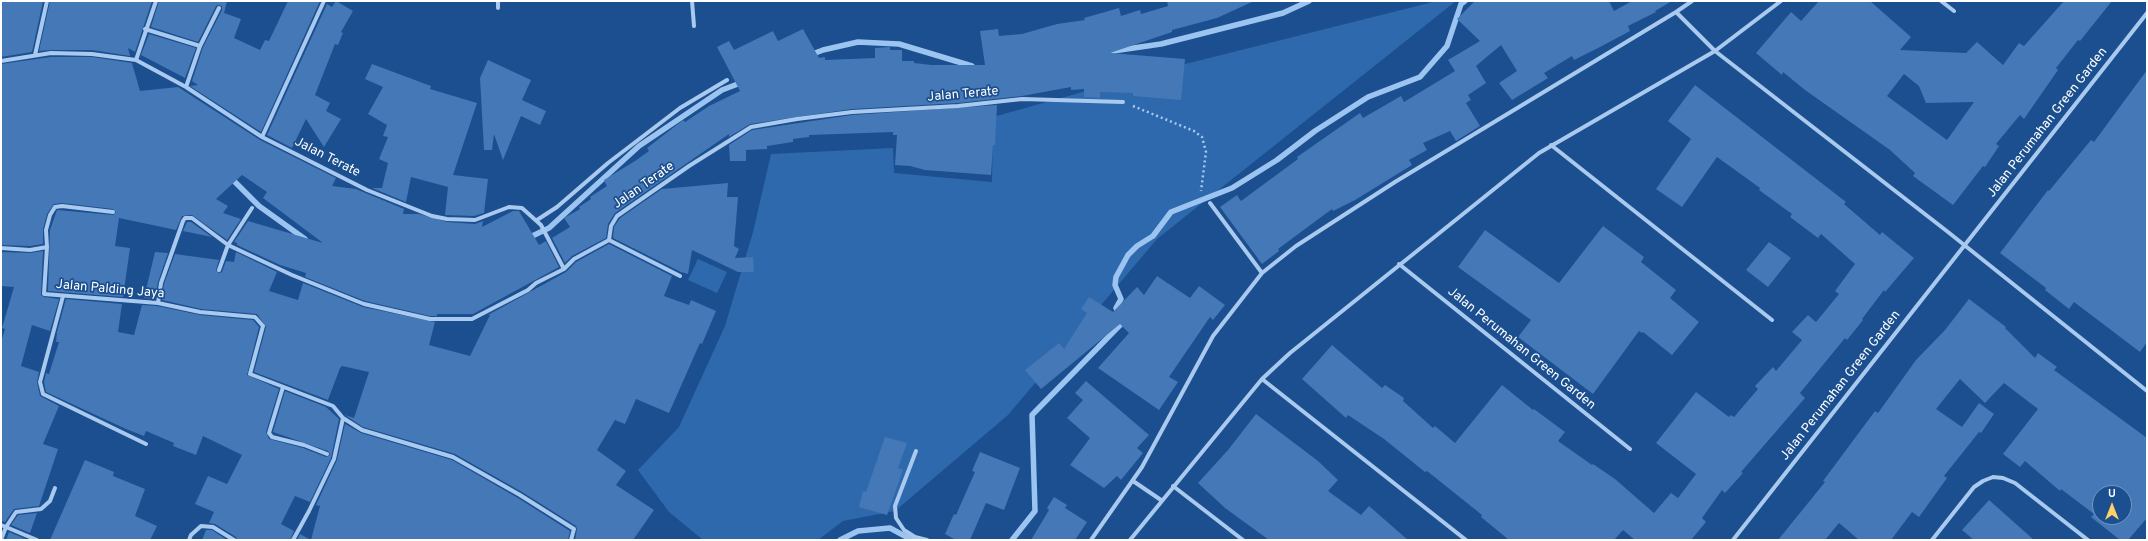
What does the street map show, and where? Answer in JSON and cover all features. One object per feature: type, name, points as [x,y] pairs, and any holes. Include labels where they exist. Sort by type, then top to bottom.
[{"type":"street","points":[[35,55],[47,1]]},
{"type":"street","points":[[136,60],[156,1]]},
{"type":"street","points":[[262,137],[324,1]]},
{"type":"street","points":[[498,1],[498,8]]},
{"type":"street","points":[[692,1],[694,26]]},
{"type":"street","points":[[1091,540],[1142,467],[1213,336],[1262,273],[1296,246],[1395,182],[1692,1]]},
{"type":"street","points":[[1130,540],[1161,500],[1262,380],[1290,353],[1399,264],[1551,145],[1715,51],[1781,1]]},
{"type":"street","points":[[1941,1],[1954,11]]},
{"type":"street","points":[[186,87],[200,46],[219,8]]},
{"type":"street","points":[[1676,12],[1715,51],[1965,245],[2147,391]]},
{"type":"street","name":"Jalan Perumahan Green Garden","points":[[1733,540],[2147,13]]},
{"type":"street","points":[[146,28],[200,46]]},
{"type":"street","name":"Jalan Terate","points":[[1,61],[51,53],[92,54],[136,60],[186,87],[262,137],[367,190],[432,216],[447,219],[475,220],[515,206],[522,208],[541,225],[564,269]]},
{"type":"street","points":[[537,220],[557,207],[608,163],[680,108],[727,80]]},
{"type":"street","name":"Jalan Terate","points":[[609,240],[611,226],[617,216],[689,166],[751,127],[852,112],[958,106],[1022,99],[1123,102]]},
{"type":"street","points":[[1551,145],[1772,320]]},
{"type":"street","points":[[1210,203],[1262,273]]},
{"type":"street","points":[[1,248],[30,250],[47,247],[46,230],[50,215],[56,207],[62,206],[113,212]]},
{"type":"street","points":[[219,270],[228,245],[252,208]]},
{"type":"street","points":[[158,303],[161,283],[185,218],[192,218],[228,245],[292,275],[364,304],[430,319],[472,319],[485,314],[528,290],[536,282],[564,269],[574,259],[609,240],[680,276]]},
{"type":"street","name":"Jalan Palding Jaya","points":[[47,247],[44,294],[158,303],[200,312],[255,317],[263,326],[250,374],[283,387]]},
{"type":"street","name":"Jalan Perumahan Green Garden","points":[[1399,264],[1630,449]]},
{"type":"street","points":[[63,296],[40,382],[43,394],[146,444]]},
{"type":"street","points":[[1262,380],[1466,540]]},
{"type":"street","points":[[327,454],[304,445],[272,438],[269,433],[283,387],[333,406],[343,418],[362,430],[453,457],[520,495],[574,529],[571,540]]},
{"type":"street","points":[[292,540],[309,511],[334,458],[343,418]]},
{"type":"street","points":[[916,451],[895,506],[896,518],[904,530],[915,537],[927,540]]},
{"type":"street","points":[[1932,540],[1974,487],[1983,480],[1993,477],[2003,478],[2015,483],[2088,540]]},
{"type":"street","points":[[1133,480],[1161,500]]},
{"type":"street","points":[[1173,486],[1243,540]]},
{"type":"street","points":[[1,540],[6,527],[16,512],[41,509],[50,501],[56,488]]},
{"type":"street","points":[[1,525],[37,540]]},
{"type":"street","points":[[189,540],[191,535],[201,526],[213,527],[234,540]]},
{"type":"path","points":[[1123,102],[1194,131],[1202,137],[1206,152],[1201,191]]},
{"type":"shaded area","points":[[1437,1],[1456,1],[1157,239],[1008,415],[895,511],[843,521],[818,540],[703,540],[669,512],[638,470],[679,427],[725,326],[753,232],[771,154],[893,148],[894,173],[992,182],[993,117],[1161,70]]},
{"type":"shaded area","points":[[698,259],[727,272],[717,293],[688,280]]},
{"type":"building","points":[[1,1],[43,1],[32,52],[1,57]]},
{"type":"building","points":[[50,1],[152,1],[135,52],[128,48],[130,56],[92,50],[39,51]]},
{"type":"building","points":[[159,1],[227,1],[224,13],[241,19],[234,38],[260,50],[265,40],[269,41],[288,1],[320,1],[261,132],[190,86],[198,85],[192,81],[203,47],[222,10],[222,6],[216,6],[198,42],[151,27]]},
{"type":"building","points":[[336,1],[353,11],[341,32],[343,33],[338,45],[335,44],[315,95],[330,103],[326,111],[341,119],[324,147],[306,119],[292,148],[267,135],[327,4],[332,7]]},
{"type":"building","points":[[1167,1],[1254,1],[1217,18],[1172,30],[1172,32],[1110,53],[1185,59],[1181,100],[1133,96],[1133,93],[1100,92],[1100,98],[1084,97],[1084,89],[1071,90],[1071,87],[1022,96],[958,103],[852,109],[750,124],[729,137],[729,134],[615,213],[608,224],[606,238],[572,256],[565,263],[552,238],[570,227],[564,218],[580,209],[579,207],[591,199],[590,197],[607,186],[604,180],[649,151],[647,148],[683,120],[685,122],[709,106],[740,91],[717,47],[729,41],[734,50],[773,31],[778,41],[803,29],[819,58],[825,57],[825,60],[875,58],[875,48],[890,47],[890,50],[902,50],[902,61],[914,61],[914,63],[932,65],[985,65],[980,31],[998,29],[999,36],[1022,34],[1057,24],[1085,20],[1084,18],[1119,8],[1121,16],[1140,10],[1141,14],[1168,6]]},
{"type":"building","points":[[1475,1],[1609,1],[1614,11],[1632,1],[1672,1],[1655,11],[1656,12],[1628,26],[1630,31],[1574,60],[1572,56],[1544,73],[1548,78],[1512,100],[1499,83],[1517,71],[1501,45],[1476,66],[1486,83],[1468,95],[1471,100],[1466,103],[1480,126],[1456,141],[1450,131],[1423,143],[1427,150],[1409,160],[1412,165],[1355,200],[1333,211],[1332,209],[1278,249],[1279,251],[1262,264],[1220,207],[1237,195],[1241,201],[1298,159],[1297,157],[1360,113],[1363,118],[1401,96],[1404,102],[1455,71],[1448,60],[1480,41],[1457,19]]},
{"type":"building","points":[[1819,1],[1870,1],[1911,37],[1900,50],[1966,53],[1977,42],[2003,65],[2019,43],[2024,46],[2064,1],[2112,1],[2056,68],[2058,70],[2024,119],[2020,115],[1996,144],[1999,146],[1985,167],[1983,166],[1953,205],[1913,176],[1915,173],[1890,150],[1805,90],[1783,72],[1782,75],[1756,53],[1791,12],[1801,21]],"holes":[[[1904,74],[1919,86],[1926,103],[1974,102],[1947,140],[1887,96]]]},
{"type":"building","points":[[149,34],[196,48],[185,78],[141,55]]},
{"type":"building","points":[[51,57],[92,57],[132,63],[140,91],[178,87],[260,140],[336,178],[332,186],[356,189],[404,209],[403,214],[419,214],[447,222],[475,224],[483,221],[482,227],[513,211],[519,211],[539,245],[546,241],[559,267],[473,314],[437,314],[437,316],[430,316],[365,301],[305,277],[306,273],[280,265],[237,245],[237,243],[234,242],[248,221],[323,243],[263,198],[267,192],[242,175],[216,199],[228,206],[223,213],[241,219],[227,240],[192,215],[182,216],[176,230],[119,218],[115,246],[130,248],[123,297],[48,291],[50,230],[57,210],[113,215],[116,212],[113,209],[62,203],[54,204],[47,214],[43,229],[43,244],[30,246],[1,245],[1,64]]},
{"type":"building","points":[[488,60],[531,80],[522,100],[546,111],[540,125],[521,116],[503,160],[494,134],[492,150],[484,150],[480,78]]},
{"type":"building","points":[[372,64],[431,86],[430,89],[477,103],[453,175],[488,179],[484,213],[474,216],[445,215],[448,187],[411,177],[406,202],[372,188],[382,188],[388,163],[379,159],[388,137],[383,136],[387,125],[368,114],[383,87],[365,79]]},
{"type":"building","points":[[2147,70],[2147,342],[2140,352],[2074,302],[2069,309],[2045,290],[2046,288],[2000,253],[2048,190],[2049,191],[2091,140],[2094,142]]},
{"type":"building","points":[[1695,85],[1846,202],[1844,204],[1880,235],[1882,232],[1914,258],[1885,292],[1884,290],[1847,340],[1845,338],[1800,393],[1805,398],[1741,472],[1743,473],[1725,493],[1722,490],[1702,518],[1706,522],[1691,540],[1635,540],[1623,530],[1614,540],[1509,540],[1481,517],[1482,515],[1427,471],[1425,472],[1384,439],[1348,415],[1346,418],[1302,379],[1332,345],[1382,388],[1385,385],[1404,398],[1403,401],[1433,428],[1435,426],[1455,443],[1502,385],[1533,410],[1534,409],[1565,432],[1558,441],[1615,479],[1654,513],[1671,493],[1678,498],[1696,474],[1656,443],[1696,392],[1729,417],[1731,415],[1734,417],[1758,389],[1755,386],[1773,367],[1776,371],[1802,340],[1792,332],[1808,315],[1816,322],[1839,294],[1835,291],[1855,264],[1821,234],[1818,238],[1790,217],[1792,214],[1759,190],[1760,188],[1717,157],[1682,207],[1656,189],[1691,139],[1668,121]]},
{"type":"building","points":[[997,105],[995,145],[993,145],[991,175],[925,170],[910,166],[895,165],[897,135],[893,135],[893,132],[809,135],[809,137],[793,139],[793,142],[767,146],[767,149],[746,150],[746,161],[730,161],[729,145],[752,130],[852,115]]},
{"type":"building","points":[[728,183],[727,197],[738,197],[734,246],[739,249],[735,258],[753,257],[754,272],[738,272],[692,250],[688,274],[681,272],[613,238],[614,227],[620,218],[662,189]]},
{"type":"building","points":[[187,222],[191,222],[212,237],[183,231]]},
{"type":"building","points":[[1603,226],[1644,257],[1641,262],[1676,290],[1670,298],[1699,322],[1672,355],[1643,332],[1642,333],[1639,331],[1593,394],[1518,337],[1531,320],[1458,267],[1485,230],[1559,283]]},
{"type":"building","points":[[1769,242],[1791,258],[1768,287],[1746,270]]},
{"type":"building","points":[[609,244],[672,276],[664,296],[689,305],[691,300],[716,311],[669,413],[636,399],[625,424],[615,420],[597,450],[626,471],[616,485],[654,510],[633,540],[575,540],[577,529],[576,526],[522,492],[455,454],[363,427],[345,415],[354,418],[369,372],[342,366],[328,400],[254,372],[266,327],[257,314],[201,309],[162,300],[164,284],[175,254],[219,260],[216,270],[219,273],[222,272],[226,261],[234,262],[236,252],[277,272],[269,291],[298,300],[303,283],[363,307],[435,322],[429,345],[470,356],[490,315],[488,315],[566,272],[576,262]]},
{"type":"building","points":[[43,251],[41,295],[44,297],[59,299],[50,331],[32,325],[21,366],[39,372],[37,382],[40,396],[59,406],[43,444],[58,449],[39,506],[14,509],[5,522],[1,521],[1,342],[5,329],[2,328],[14,287],[1,286],[1,252],[30,253]]},
{"type":"building","points":[[155,252],[168,253],[158,282],[155,299],[144,298]]},
{"type":"building","points":[[1157,276],[1190,298],[1199,286],[1225,305],[1213,320],[1210,317],[1169,377],[1178,382],[1159,410],[1098,368],[1129,333],[1120,324],[1041,389],[1025,370],[1059,343],[1064,349],[1087,313],[1081,309],[1089,297],[1113,312],[1137,287],[1144,295]]},
{"type":"building","points":[[66,299],[122,304],[118,332],[134,335],[142,305],[157,306],[200,315],[253,320],[259,327],[247,375],[279,389],[266,432],[269,439],[303,448],[326,457],[330,455],[328,451],[273,432],[285,391],[326,407],[339,419],[331,458],[310,502],[295,496],[281,524],[294,531],[290,540],[237,540],[236,537],[215,524],[209,523],[214,512],[195,504],[208,476],[227,484],[242,455],[203,436],[196,455],[173,446],[174,443],[146,431],[144,436],[126,429],[46,392],[44,382],[46,373],[49,374],[59,342],[56,342],[57,332]]},
{"type":"building","points":[[1969,299],[2006,327],[2005,328],[2035,358],[2038,353],[2057,367],[2054,370],[2147,438],[2147,518],[2128,540],[2120,540],[2101,525],[2132,525],[2132,485],[2092,485],[2092,512],[2061,489],[2060,491],[2025,461],[2020,467],[2003,454],[2038,409],[2004,383],[1985,403],[1960,379],[1936,409],[1962,427],[1979,403],[1994,414],[1981,433],[1979,432],[1944,476],[1947,478],[1919,517],[1912,512],[1891,540],[1859,540],[1839,523],[1825,540],[1778,540],[1825,482],[1823,481],[1875,411],[1878,413],[1916,360],[1945,330]]},
{"type":"building","points":[[1086,381],[1149,435],[1137,448],[1143,453],[1121,480],[1117,476],[1104,488],[1070,465],[1090,438],[1067,418],[1083,400],[1075,393]]},
{"type":"building","points":[[1256,414],[1318,461],[1338,480],[1328,491],[1361,515],[1369,506],[1408,540],[1269,540],[1225,508],[1198,483],[1228,450]]},
{"type":"building","points":[[345,424],[361,433],[452,460],[518,498],[570,531],[568,540],[311,540],[320,506],[316,505],[337,460]]},
{"type":"building","points":[[885,437],[907,443],[898,468],[903,470],[887,515],[859,507],[863,491],[866,492]]},
{"type":"building","points":[[980,452],[1020,468],[1004,510],[986,503],[970,540],[956,540],[945,534],[954,514],[956,515],[975,472],[972,471]]},
{"type":"building","points":[[85,460],[114,472],[113,476],[145,489],[135,516],[157,526],[150,540],[50,540]]},
{"type":"building","points":[[1054,497],[1067,505],[1065,508],[1087,522],[1075,540],[1031,540],[1049,510],[1047,508]]},
{"type":"building","points":[[1989,500],[2034,540],[1974,540],[1962,530]]},
{"type":"building","points":[[37,513],[30,533],[11,525],[18,515]]},
{"type":"building","points":[[206,530],[212,530],[227,540],[202,540]]},
{"type":"building","points":[[9,532],[28,540],[6,540]]},
{"type":"building","points":[[300,534],[311,540],[297,540]]},
{"type":"waterway","points":[[1113,51],[1161,44],[1283,13],[1309,1]]},
{"type":"waterway","points":[[1120,313],[1116,308],[1121,299],[1115,285],[1116,277],[1128,255],[1137,246],[1153,236],[1171,212],[1232,188],[1277,160],[1315,131],[1368,97],[1420,77],[1447,46],[1461,4],[1465,1]]},
{"type":"waterway","points":[[810,55],[823,50],[858,42],[899,44],[972,66]]},
{"type":"waterway","points":[[528,238],[549,228],[639,146],[722,90],[743,82]]},
{"type":"waterway","points":[[230,177],[259,206],[305,239]]},
{"type":"waterway","points":[[1012,540],[1035,511],[1032,415],[1125,320]]},
{"type":"waterway","points":[[840,540],[858,531],[890,528],[912,540]]}]
